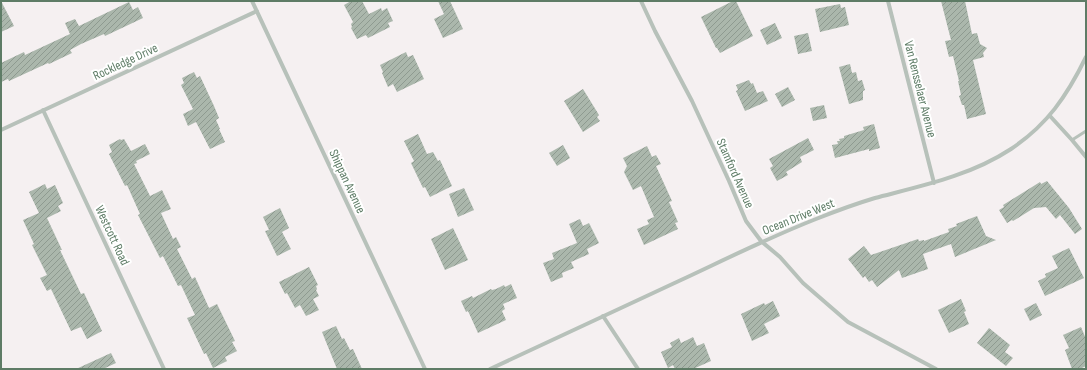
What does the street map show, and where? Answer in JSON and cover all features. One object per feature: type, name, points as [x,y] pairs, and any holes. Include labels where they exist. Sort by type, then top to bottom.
[{"type":"street","name":"Shippan Avenue","points":[[252,1],[425,369]]},
{"type":"street","name":"Stamford Avenue","points":[[642,1],[655,31],[692,101],[746,221],[761,241],[780,257],[803,283],[848,322],[936,369]]},
{"type":"street","name":"Van Rensselaer Avenue","points":[[888,1],[934,183]]},
{"type":"street","name":"Rockledge Drive","points":[[1,130],[257,11]]},
{"type":"street","name":"Ocean Drive West","points":[[490,369],[761,241],[851,205],[934,183],[973,169],[1000,156],[1024,139],[1050,116],[1072,84],[1086,57]]},
{"type":"street","name":"Westcott Road","points":[[43,110],[164,369]]},
{"type":"street","points":[[1050,116],[1086,157]]},
{"type":"street","points":[[603,316],[638,369]]},
{"type":"lane","points":[[1072,140],[1086,131]]},
{"type":"building","points":[[1,1],[14,26],[1,32]]},
{"type":"building","points":[[351,1],[362,1],[369,14],[381,8],[382,11],[387,8],[393,21],[388,23],[390,27],[368,38],[366,35],[357,39],[351,28],[351,24],[353,22],[344,5]]},
{"type":"building","points":[[438,1],[450,1],[463,29],[443,38],[434,19],[444,14]]},
{"type":"building","points":[[733,1],[736,1],[753,36],[720,53],[716,48],[701,17]]},
{"type":"building","points":[[941,1],[965,1],[972,34],[977,33],[980,44],[987,48],[983,53],[984,57],[973,60],[986,114],[967,119],[964,105],[962,105],[959,96],[961,95],[959,81],[953,56],[949,57],[945,41],[951,40]]},
{"type":"building","points":[[129,2],[133,10],[138,7],[143,18],[105,36],[104,34],[81,44],[70,50],[72,53],[49,64],[48,63],[9,81],[8,79],[1,82],[1,63],[24,52],[25,55],[70,34],[65,23],[75,19],[79,26]]},
{"type":"building","points":[[840,4],[841,8],[845,7],[849,25],[820,32],[815,9]]},
{"type":"building","points":[[775,23],[782,38],[767,45],[760,30]]},
{"type":"building","points":[[808,33],[812,51],[798,54],[794,36]]},
{"type":"building","points":[[406,52],[408,57],[413,55],[424,79],[397,92],[393,84],[388,87],[380,65]]},
{"type":"building","points":[[850,64],[852,73],[856,72],[858,81],[862,80],[865,90],[863,91],[863,100],[849,104],[839,67]]},
{"type":"building","points":[[194,72],[197,78],[200,76],[214,106],[219,118],[216,120],[225,142],[210,149],[196,122],[188,126],[183,114],[193,109],[181,85],[184,83],[182,78]]},
{"type":"building","points":[[749,80],[751,84],[753,83],[757,93],[763,91],[768,101],[745,111],[736,91],[738,90],[736,85]]},
{"type":"building","points":[[788,87],[795,100],[782,107],[775,94]]},
{"type":"building","points":[[583,89],[599,115],[597,117],[600,121],[583,132],[564,101]]},
{"type":"building","points":[[824,105],[827,118],[813,121],[810,108]]},
{"type":"building","points":[[874,124],[880,148],[869,151],[869,149],[835,158],[832,145],[838,144],[837,141],[840,141],[839,139],[844,138],[844,136],[864,130],[863,127]]},
{"type":"building","points":[[418,134],[427,154],[433,152],[438,161],[440,160],[452,186],[430,197],[425,187],[423,188],[411,163],[414,161],[404,141]]},
{"type":"building","points":[[808,138],[814,150],[800,157],[802,162],[786,172],[788,175],[777,181],[770,168],[773,166],[769,159]]},
{"type":"building","points":[[120,139],[124,139],[131,151],[145,144],[150,154],[136,161],[137,163],[134,164],[150,196],[162,190],[171,209],[161,213],[173,239],[176,237],[181,247],[177,249],[192,279],[195,277],[209,308],[217,304],[235,341],[232,342],[237,351],[225,357],[227,361],[213,368],[206,353],[204,354],[187,318],[195,315],[181,285],[178,286],[163,256],[160,258],[138,215],[140,214],[127,185],[125,186],[109,154],[112,152],[109,145]]},
{"type":"building","points":[[563,145],[570,158],[557,166],[549,153]]},
{"type":"building","points":[[647,146],[652,157],[656,155],[661,164],[656,166],[672,201],[669,202],[678,222],[675,223],[678,229],[644,245],[637,229],[649,224],[647,220],[654,217],[641,186],[633,190],[624,172],[627,166],[623,158]]},
{"type":"building","points":[[1047,181],[1069,208],[1082,229],[1075,234],[1060,215],[1056,219],[1046,207],[1034,208],[1007,223],[999,210],[1004,207],[1003,205],[1040,182],[1041,184]]},
{"type":"building","points":[[45,184],[47,189],[55,185],[63,203],[58,206],[61,211],[47,218],[62,250],[60,250],[81,294],[84,293],[102,331],[87,339],[81,327],[71,331],[51,289],[47,291],[40,278],[47,275],[32,245],[34,244],[23,220],[39,213],[29,192]]},
{"type":"building","points":[[464,188],[474,210],[458,217],[449,194]]},
{"type":"building","points":[[280,208],[289,228],[282,232],[291,249],[277,256],[265,231],[269,230],[263,217]]},
{"type":"building","points":[[977,216],[986,236],[996,240],[955,257],[951,244],[923,254],[928,269],[902,278],[899,270],[877,287],[872,280],[869,282],[865,276],[863,278],[848,259],[864,246],[871,255],[918,239],[919,241],[924,241],[949,232],[948,229],[957,226],[956,224]]},
{"type":"building","points":[[580,219],[583,226],[589,223],[599,243],[587,249],[589,254],[571,262],[574,268],[562,273],[563,277],[551,282],[543,263],[554,259],[552,253],[577,243],[569,224]]},
{"type":"building","points":[[453,228],[468,260],[445,270],[431,239]]},
{"type":"building","points":[[1069,248],[1084,278],[1045,296],[1038,281],[1046,277],[1045,274],[1058,268],[1052,256]]},
{"type":"building","points":[[309,267],[318,285],[316,286],[316,290],[319,296],[313,299],[319,310],[306,316],[300,305],[295,308],[279,282]]},
{"type":"building","points":[[511,284],[517,298],[503,304],[505,309],[502,311],[506,320],[478,333],[468,311],[466,312],[461,301],[472,296],[473,298],[491,289],[496,289],[504,285],[505,287]]},
{"type":"building","points":[[961,299],[969,324],[949,333],[938,310]]},
{"type":"building","points":[[773,301],[780,316],[764,324],[769,333],[752,341],[741,314],[764,303],[765,305]]},
{"type":"building","points":[[1036,303],[1042,315],[1030,321],[1024,309]]},
{"type":"building","points":[[336,326],[342,339],[344,338],[350,350],[353,349],[362,369],[337,369],[322,332]]},
{"type":"building","points":[[1081,327],[1086,339],[1086,366],[1080,369],[1072,369],[1065,350],[1069,348],[1063,335]]},
{"type":"building","points":[[989,328],[1010,345],[1005,352],[1013,358],[1006,366],[977,343]]},
{"type":"building","points":[[693,337],[697,346],[704,343],[711,361],[693,369],[675,369],[673,365],[668,368],[661,352],[672,347],[670,343],[679,338],[681,343]]},
{"type":"building","points":[[111,353],[116,363],[103,369],[76,369]]}]
